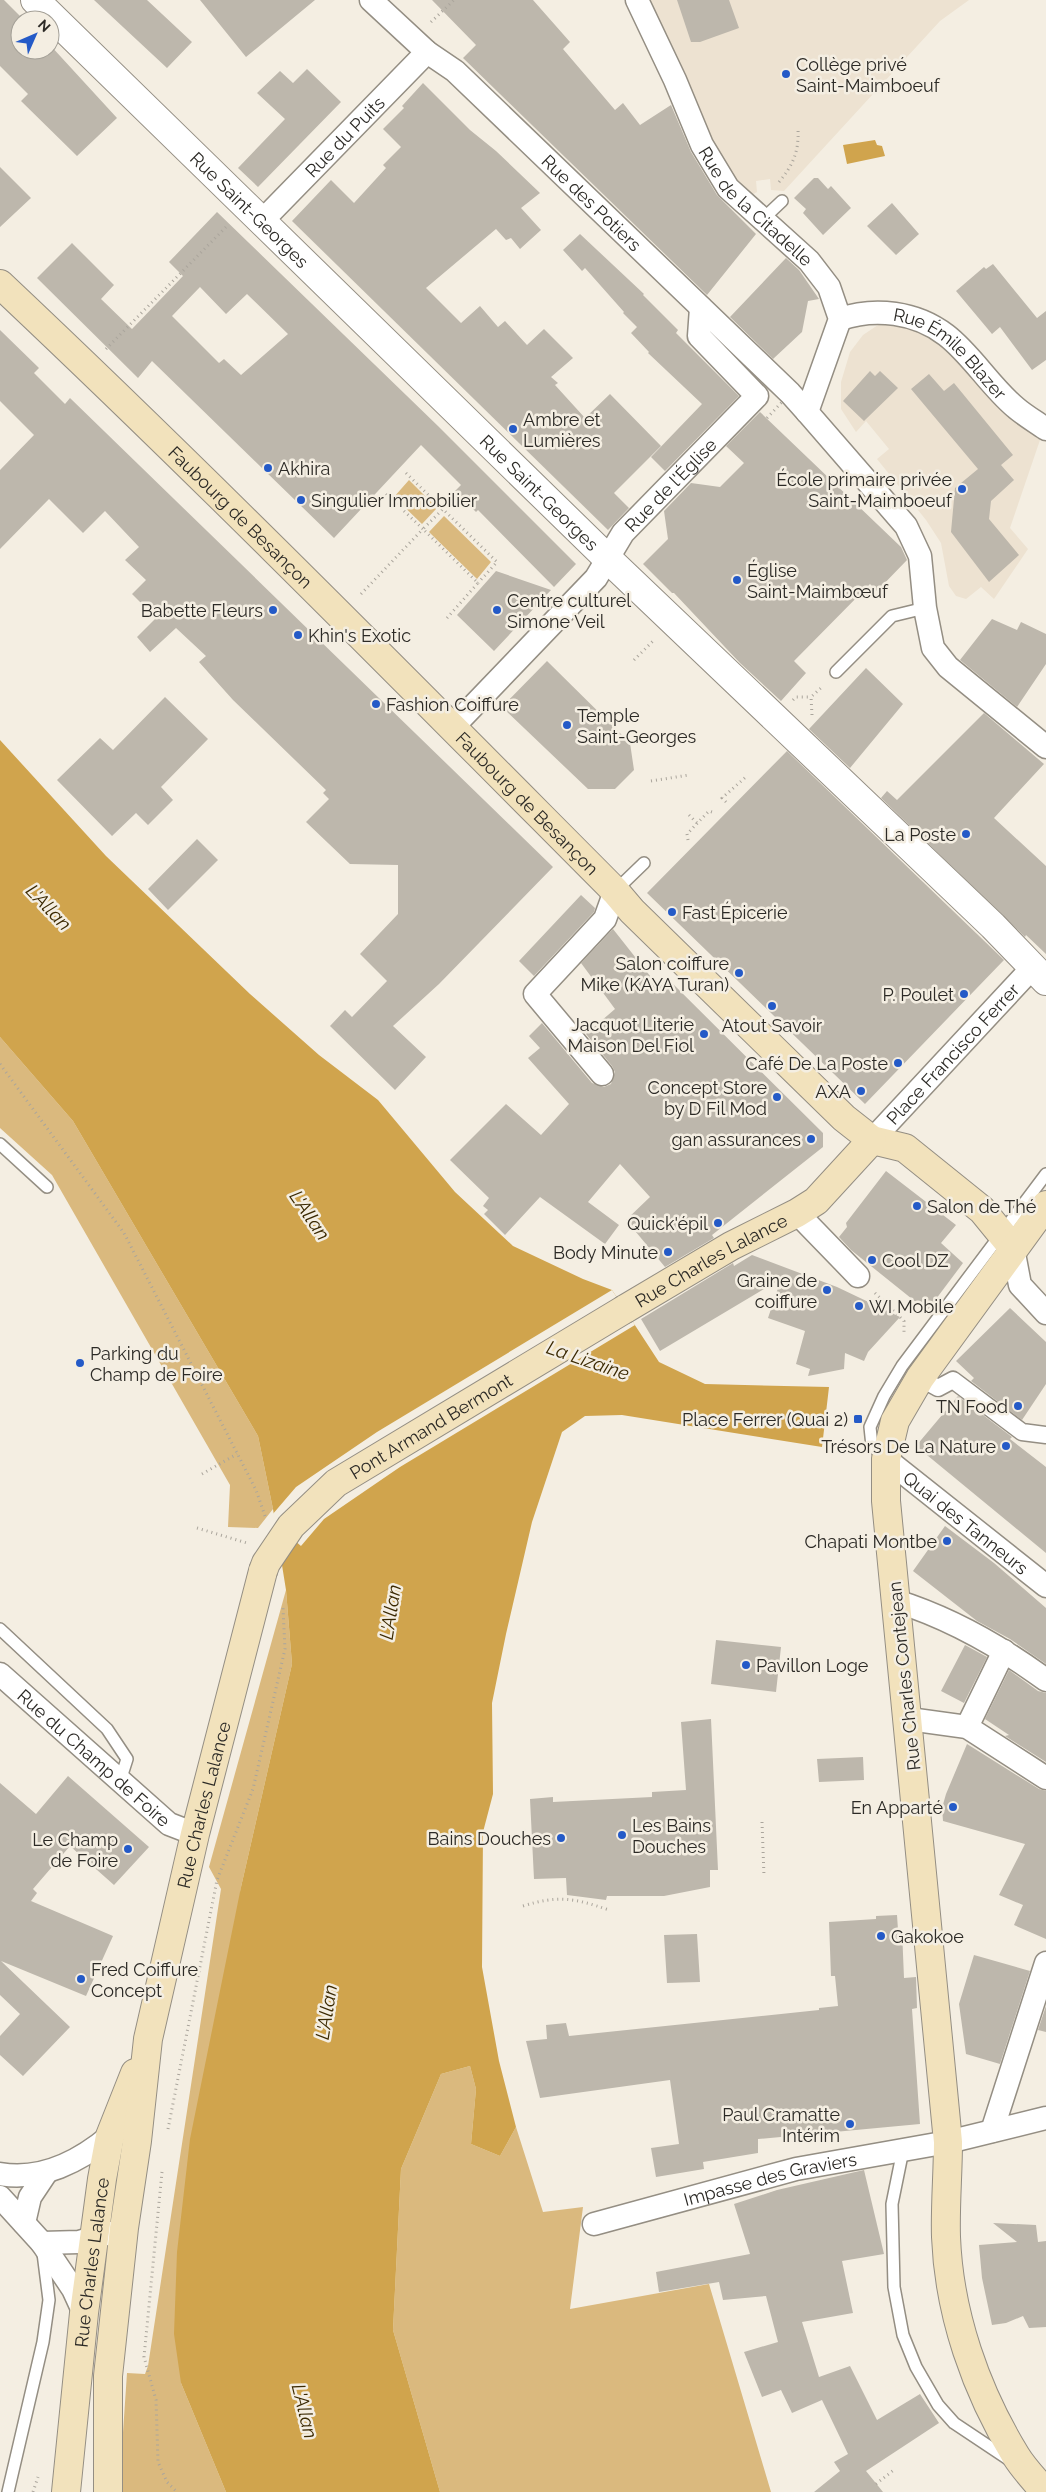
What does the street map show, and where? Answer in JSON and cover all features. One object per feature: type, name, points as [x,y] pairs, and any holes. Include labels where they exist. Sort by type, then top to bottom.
[{"type":"main road","name":"Faubourg de Besançon","points":[[0,284],[88,367],[452,728],[615,891],[632,911],[844,1118],[872,1140],[905,1148],[982,1210],[1008,1241]]},
{"type":"main road","points":[[797,1213],[816,1201],[872,1140]]},
{"type":"main road","name":"Rue Charles Contejean","points":[[1038,2483],[1018,2458],[995,2418],[970,2363],[953,2297],[946,2238],[948,2142],[909,1719],[886,1501],[886,1459],[895,1421],[911,1372],[1008,1241],[1046,1205]]},
{"type":"main road","name":"Rue Charles Lalance","points":[[625,1309],[731,1246],[797,1213]]},
{"type":"main road","name":"Pont Armand Bermont","points":[[263,1570],[291,1526],[336,1484],[625,1309]]},
{"type":"main road","name":"Rue Charles Lalance","points":[[108,2492],[108,2376],[125,2216],[148,2039],[195,1834],[263,1570]]},
{"type":"main road","name":"Rue Charles Lalance","points":[[66,2492],[84,2313],[102,2179],[110,2136],[148,2039]]},
{"type":"street","name":"Rue Saint-Georges","points":[[35,0],[608,558],[993,926],[1039,974]]},
{"type":"street","name":"Rue des Potiers","points":[[371,0],[421,46],[455,71],[807,412],[906,526],[920,556],[925,608],[933,648],[948,667],[1046,747]]},
{"type":"street","name":"Rue de la Citadelle","points":[[637,0],[702,145],[728,188],[809,260],[829,287],[840,319]]},
{"type":"street","name":"Rue du Puits","points":[[254,214],[421,46]]},
{"type":"street","name":"Rue de l'Église","points":[[452,728],[596,578],[623,533],[757,396],[699,336],[701,308]]},
{"type":"street","name":"Rue Émile Blazer","points":[[840,319],[853,314],[890,313],[914,318],[922,322],[946,335],[1014,407],[1046,429]]},
{"type":"street","points":[[807,412],[840,319]]},
{"type":"street","points":[[602,1074],[535,994],[605,919],[615,891]]},
{"type":"street","name":"Place Francisco Ferrer","points":[[872,1140],[1039,974]]},
{"type":"street","points":[[797,1213],[858,1276]]},
{"type":"street","name":"Faubourg de Besançon","points":[[1008,1241],[1020,1285],[1046,1312]]},
{"type":"street","points":[[911,1372],[938,1388],[954,1380],[1022,1432],[1046,1435]]},
{"type":"street","name":"Quai des Tanneurs","points":[[886,1459],[1046,1586]]},
{"type":"street","points":[[896,1601],[929,1612],[1004,1651],[1046,1680]]},
{"type":"street","points":[[966,1727],[1004,1651]]},
{"type":"street","name":"Rue du Champ de Foire","points":[[0,1674],[169,1824],[195,1834]]},
{"type":"street","points":[[909,1719],[966,1727],[1046,1778]]},
{"type":"street","points":[[992,2131],[1046,1963]]},
{"type":"street","name":"Impasse des Graviers","points":[[594,2224],[796,2169],[948,2142],[1046,2118]]},
{"type":"street","points":[[0,2174],[46,2173],[92,2151],[110,2136]]},
{"type":"street","points":[[42,2244],[79,2242],[95,2236],[125,2216],[102,2179],[86,2166],[69,2162]]},
{"type":"street","points":[[24,2223],[30,2197],[46,2173]]},
{"type":"street","points":[[0,2198],[42,2244],[73,2289],[84,2313]]},
{"type":"lane","points":[[763,219],[780,196]]},
{"type":"lane","points":[[836,672],[892,616],[925,608]]},
{"type":"lane","points":[[615,891],[644,863]]},
{"type":"lane","points":[[0,1144],[47,1188]]},
{"type":"lane","points":[[1008,1241],[1046,1174]]},
{"type":"lane","points":[[0,1629],[107,1729],[127,1759],[120,1782]]},
{"type":"lane","points":[[904,2150],[892,2204],[894,2287],[903,2335],[912,2359],[938,2405],[954,2423],[1038,2483]]},
{"type":"lane","points":[[8,2492],[43,2342],[49,2300],[42,2244]]},
{"type":"path","points":[[421,46],[454,0]]},
{"type":"path","points":[[780,196],[779,183],[792,165],[799,147],[798,129]]},
{"type":"path","points":[[102,352],[254,214]]},
{"type":"path","points":[[767,418],[782,402]]},
{"type":"path","points":[[406,473],[497,562],[447,618]]},
{"type":"path","points":[[386,494],[478,583]]},
{"type":"path","points":[[361,594],[455,497]]},
{"type":"path","points":[[634,660],[652,642]]},
{"type":"path","points":[[792,735],[812,714],[811,697],[836,672]]},
{"type":"path","points":[[651,781],[689,775]]},
{"type":"path","points":[[726,802],[722,798],[734,782],[747,776]]},
{"type":"path","points":[[688,840],[687,834],[709,811],[715,813]]},
{"type":"path","points":[[689,815],[697,823]]},
{"type":"path","points":[[0,1064],[124,1233],[256,1490],[266,1518]]},
{"type":"path","points":[[858,1276],[904,1321],[911,1372]]},
{"type":"path","points":[[202,1474],[237,1454]]},
{"type":"path","points":[[197,1528],[248,1543]]},
{"type":"path","points":[[167,2135],[217,1880],[253,1789],[285,1649],[282,1598]]},
{"type":"path","points":[[762,1822],[764,1876]]},
{"type":"path","points":[[523,1906],[546,1898],[558,1898],[585,1901],[608,1910]]},
{"type":"path","points":[[163,2164],[144,2357],[156,2400],[158,2462],[167,2482],[177,2492]]},
{"type":"path","points":[[876,2484],[895,2469]]},
{"type":"shaded area","name":"Collège privé Saint-Maimboeuf","points":[[649,0],[969,0],[940,21],[784,191],[771,190],[770,179],[756,181],[757,192],[748,197],[725,168],[703,127]]},
{"type":"shaded area","name":"École primaire privée Saint-Maimboeuf","points":[[878,325],[916,326],[943,345],[1040,440],[1010,528],[1028,549],[994,599],[981,587],[966,599],[956,596],[949,586],[941,543],[926,520],[877,459],[889,449],[866,421],[856,432],[841,409],[841,382],[850,352],[863,335]]},
{"type":"shaded area","points":[[409,480],[437,508],[422,524],[394,497]]},
{"type":"shaded area","points":[[444,516],[491,562],[477,579],[429,532]]},
{"type":"shaded area","points":[[0,1037],[73,1121],[258,1436],[273,1509],[258,1528],[228,1527],[230,1485],[52,1175],[0,1128]]},
{"type":"shaded area","points":[[286,1590],[292,1664],[241,1887],[181,2383],[226,2492],[122,2492],[121,2462],[127,2373],[145,2374],[148,2366],[221,1889],[209,1867]]},
{"type":"shaded area","points":[[470,2066],[476,2089],[471,2144],[500,2156],[516,2127],[543,2212],[583,2207],[570,2309],[709,2284],[771,2492],[440,2492],[393,2330],[401,2169],[441,2074]]},
{"type":"water","points":[[875,140],[877,145],[882,146],[885,156],[847,164],[843,145]]},
{"type":"water","points":[[0,740],[106,856],[250,994],[319,1055],[378,1100],[455,1192],[513,1246],[583,1279],[612,1290],[659,1362],[705,1384],[829,1387],[822,1447],[622,1415],[585,1416],[562,1432],[532,1522],[492,1703],[493,1794],[483,1832],[482,1967],[499,2061],[516,2127],[500,2156],[471,2144],[476,2089],[470,2066],[441,2074],[401,2169],[393,2330],[440,2492],[226,2492],[181,2383],[174,2334],[177,2252],[190,2139],[241,1887],[292,1664],[286,1590],[273,1509],[258,1436],[73,1121],[0,1037]]},
{"type":"pier","points":[[612,1290],[635,1325],[400,1467],[324,1519],[301,1546],[273,1522],[272,1515],[296,1487],[377,1432]]},
{"type":"building","points":[[0,0],[4,0],[14,10],[10,10],[10,60],[60,60],[60,56],[117,118],[77,156],[21,101],[28,94],[0,66]]},
{"type":"building","points":[[94,0],[147,0],[192,42],[167,68]]},
{"type":"building","points":[[200,0],[315,0],[246,57]]},
{"type":"building","points":[[432,0],[533,0],[570,42],[563,49],[615,110],[623,103],[640,125],[671,105],[691,152],[717,195],[756,234],[707,295],[463,58],[476,45]]},
{"type":"building","points":[[677,0],[729,0],[739,28],[700,42],[691,42]]},
{"type":"building","points":[[307,69],[341,102],[258,187],[238,168],[285,119],[257,93],[280,71],[293,83]]},
{"type":"building","points":[[423,83],[470,130],[496,151],[540,193],[521,208],[541,230],[520,249],[511,238],[506,240],[496,229],[426,288],[461,323],[480,306],[498,327],[505,321],[527,345],[544,329],[573,358],[551,377],[558,383],[555,385],[585,418],[610,394],[661,446],[614,493],[629,508],[608,530],[292,221],[331,180],[354,203],[386,168],[383,165],[401,147],[383,129],[404,108],[402,106]]},
{"type":"building","points":[[0,167],[31,198],[0,227]]},
{"type":"building","points":[[814,178],[818,178],[828,189],[831,186],[851,208],[823,235],[803,213],[806,209],[794,198]]},
{"type":"building","points":[[892,203],[919,234],[896,255],[867,226]]},
{"type":"building","points":[[217,212],[438,426],[576,564],[554,587],[478,510],[476,512],[455,491],[461,485],[421,445],[334,538],[152,361],[138,378],[37,278],[72,243],[114,285],[101,299],[132,329],[183,276],[169,262]],"holes":[[[200,287],[226,314],[247,294],[288,334],[241,375],[224,359],[219,363],[172,316]]]},
{"type":"building","points":[[580,234],[644,294],[678,330],[676,333],[739,396],[665,471],[651,457],[702,404],[648,353],[631,333],[637,327],[585,268],[582,271],[563,250]]},
{"type":"building","points":[[786,258],[799,270],[819,299],[808,301],[802,332],[773,359],[730,317]]},
{"type":"building","points":[[993,264],[1037,318],[1046,311],[1046,360],[1032,370],[1000,327],[992,334],[956,291],[984,267],[986,269]]},
{"type":"building","points":[[0,330],[39,368],[34,373],[65,404],[70,398],[553,867],[439,984],[393,1026],[426,1057],[395,1090],[330,1026],[345,1010],[352,1017],[387,981],[360,954],[398,914],[398,865],[350,864],[306,822],[329,799],[323,793],[326,790],[233,700],[199,662],[206,656],[176,628],[150,652],[137,637],[156,618],[132,594],[146,580],[125,560],[139,547],[105,511],[83,533],[49,499],[0,549],[0,470],[34,435],[0,401]]},
{"type":"building","points":[[870,371],[875,376],[880,371],[898,388],[864,421],[843,401]]},
{"type":"building","points":[[929,374],[944,391],[954,383],[1013,455],[1001,465],[1014,480],[991,501],[989,519],[1019,555],[989,582],[951,532],[955,488],[978,469],[911,389]]},
{"type":"building","points":[[760,412],[901,547],[907,560],[877,591],[870,584],[794,661],[806,673],[781,701],[740,663],[674,593],[643,564],[668,539],[664,511],[691,483],[720,487],[744,463],[726,446]]},
{"type":"building","name":"Centre culturel Simone Veil","points":[[496,571],[551,590],[494,651],[457,615]]},
{"type":"building","points":[[992,619],[1017,630],[1021,622],[1046,634],[1046,664],[1017,707],[960,660]]},
{"type":"building","name":"Temple Saint-Georges","points":[[547,661],[630,743],[634,770],[615,789],[588,789],[502,707]]},
{"type":"building","points":[[866,668],[903,704],[850,768],[809,729]]},
{"type":"building","points":[[165,697],[208,739],[161,787],[173,800],[148,825],[136,813],[112,836],[57,780],[100,738],[113,750]]},
{"type":"building","name":"La Poste","points":[[984,713],[1044,764],[994,818],[1046,866],[1046,954],[1026,935],[1025,937],[881,798],[887,791],[897,800]]},
{"type":"building","points":[[787,751],[1004,960],[865,1104],[647,893]]},
{"type":"building","points":[[197,839],[218,860],[168,910],[148,889]]},
{"type":"building","points":[[581,895],[595,908],[594,912],[534,976],[519,961]]},
{"type":"building","points":[[613,929],[658,986],[667,978],[823,1133],[823,1147],[712,1235],[714,1238],[665,1267],[626,1220],[650,1197],[620,1164],[588,1202],[619,1225],[605,1244],[540,1197],[505,1235],[484,1214],[488,1210],[483,1206],[489,1198],[450,1160],[506,1104],[541,1135],[569,1104],[528,1058],[540,1048],[529,1036],[542,1023],[592,1083],[604,1087],[611,1084],[615,1072],[612,1066],[586,1034],[615,1009],[581,963]]},
{"type":"building","points":[[886,1171],[956,1225],[941,1243],[963,1263],[927,1311],[851,1250],[839,1237],[847,1227],[846,1223]]},
{"type":"building","points":[[752,1255],[837,1287],[900,1317],[868,1352],[864,1361],[845,1353],[844,1369],[808,1376],[810,1369],[796,1364],[805,1331],[768,1318],[781,1279],[660,1351],[641,1319],[733,1263],[734,1266]]},
{"type":"building","points":[[1010,1308],[1046,1342],[1046,1384],[1022,1420],[971,1381],[974,1378],[956,1361]]},
{"type":"building","points":[[958,1396],[1012,1437],[1010,1439],[1046,1467],[1046,1553],[916,1446]]},
{"type":"building","points":[[945,1526],[994,1563],[1046,1608],[1046,1664],[1010,1639],[977,1621],[913,1571]]},
{"type":"building","name":"Pavillon Loge","points":[[716,1640],[781,1647],[776,1692],[711,1684]]},
{"type":"building","points":[[965,1645],[987,1657],[964,1703],[941,1691]]},
{"type":"building","points":[[1009,1670],[1038,1691],[1046,1693],[1046,1762],[1005,1736],[1009,1735],[985,1719]]},
{"type":"building","points":[[711,1719],[718,1870],[710,1870],[710,1887],[664,1896],[607,1896],[606,1900],[567,1895],[566,1878],[534,1879],[530,1799],[553,1797],[553,1802],[652,1797],[652,1792],[686,1790],[681,1722]]},
{"type":"building","points":[[967,1744],[1039,1789],[1046,1791],[1046,1939],[1014,1925],[1023,1905],[999,1895],[1025,1844],[943,1821],[942,1808],[946,1794]]},
{"type":"building","points":[[863,1757],[864,1780],[819,1782],[817,1759]]},
{"type":"building","points":[[68,1776],[149,1847],[114,1885],[70,1846],[33,1889],[37,1893],[31,1901],[113,1936],[86,1996],[1,1961],[70,2027],[23,2076],[0,2055],[0,2036],[20,2014],[0,1995],[0,1783],[36,1814]]},
{"type":"building","points":[[897,1915],[898,1930],[902,1930],[904,1978],[916,1977],[917,2008],[912,2009],[920,2124],[758,2139],[758,2153],[703,2162],[704,2169],[656,2177],[651,2148],[679,2144],[670,2080],[540,2098],[526,2041],[547,2039],[546,2025],[566,2023],[569,2036],[819,2010],[819,2008],[838,2006],[835,1976],[831,1976],[829,1922],[876,1919],[876,1916]]},
{"type":"building","points":[[697,1934],[700,1982],[667,1983],[664,1935]]},
{"type":"building","points":[[974,1955],[1030,1971],[1000,2064],[966,2054],[959,2004]]},
{"type":"building","points":[[1046,2006],[1046,2032],[1038,2030]]},
{"type":"building","points":[[864,2170],[884,2254],[842,2261],[853,2313],[802,2322],[819,2377],[850,2366],[877,2420],[920,2394],[939,2423],[866,2471],[883,2492],[814,2492],[840,2471],[834,2462],[848,2454],[822,2400],[792,2413],[781,2390],[762,2397],[744,2352],[778,2342],[766,2296],[723,2300],[719,2282],[659,2292],[656,2272],[750,2254],[734,2204],[777,2190]]},
{"type":"building","points":[[993,2223],[1036,2225],[1038,2242],[1046,2241],[1046,2327],[1029,2328],[1023,2316],[1006,2323],[992,2325],[982,2278],[979,2245],[1017,2242]]},
{"type":"place","name":"Collège privé Saint-Maimboeuf","points":[[786,74]]},
{"type":"place","name":"Ambre et Lumières","points":[[513,429]]},
{"type":"place","name":"Akhira","points":[[268,468]]},
{"type":"place","name":"École primaire privée Saint-Maimboeuf","points":[[962,489]]},
{"type":"place","name":"Singulier Immobilier","points":[[301,500]]},
{"type":"place","name":"Église Saint-Maimbœuf","points":[[737,580]]},
{"type":"place","name":"Babette Fleurs","points":[[273,610]]},
{"type":"place","name":"Centre culturel Simone Veil","points":[[497,610]]},
{"type":"place","name":"Khin's Exotic","points":[[298,635]]},
{"type":"place","name":"Fashion Coiffure","points":[[376,704]]},
{"type":"place","name":"Temple Saint-Georges","points":[[567,725]]},
{"type":"place","name":"La Poste","points":[[966,834]]},
{"type":"place","name":"Fast Épicerie","points":[[672,912]]},
{"type":"place","name":"Salon coiffure Mike (KAYA Turan)","points":[[739,973]]},
{"type":"place","name":"P. Poulet","points":[[964,994]]},
{"type":"place","name":"Atout Savoir","points":[[772,1006]]},
{"type":"place","name":"Jacquot Literie Maison Del Fiol","points":[[704,1034]]},
{"type":"place","name":"Café De La Poste","points":[[898,1063]]},
{"type":"place","name":"AXA","points":[[861,1091]]},
{"type":"place","name":"Concept Store by D Fil Mod","points":[[777,1097]]},
{"type":"place","name":"gan assurances","points":[[811,1139]]},
{"type":"place","name":"Salon de Thé","points":[[917,1206]]},
{"type":"place","name":"Quick'épil","points":[[718,1223]]},
{"type":"place","name":"Body Minute","points":[[668,1252]]},
{"type":"place","name":"Cool DZ","points":[[872,1260]]},
{"type":"place","name":"Graine de coiffure","points":[[827,1290]]},
{"type":"place","name":"WI Mobile","points":[[859,1306]]},
{"type":"place","name":"Parking du Champ de Foire","points":[[80,1363]]},
{"type":"place","name":"TN Food","points":[[1018,1406]]},
{"type":"place","name":"Place Ferrer (Quai 2)","points":[[858,1419]]},
{"type":"place","name":"Trésors De La Nature","points":[[1006,1446]]},
{"type":"place","name":"Chapati Montbe","points":[[947,1541]]},
{"type":"place","name":"Pavillon Loge","points":[[746,1665]]},
{"type":"place","name":"En Apparté","points":[[953,1807]]},
{"type":"place","name":"Les Bains Douches","points":[[622,1835]]},
{"type":"place","name":"Bains Douches","points":[[561,1838]]},
{"type":"place","name":"Le Champ de Foire","points":[[128,1849]]},
{"type":"place","name":"Gakokoe","points":[[881,1936]]},
{"type":"place","name":"Fred Coiffure Concept","points":[[81,1979]]},
{"type":"place","name":"Paul Cramatte Intérim","points":[[850,2124]]},
{"type":"water label","name":"L'Allan","points":[[49,907]]},
{"type":"water label","name":"L'Allan","points":[[310,1215]]},
{"type":"water label","name":"La Lizaine","points":[[588,1360]]},
{"type":"water label","name":"L'Allan","points":[[390,1612]]},
{"type":"water label","name":"L'Allan","points":[[326,2012]]},
{"type":"water label","name":"L'Allan","points":[[305,2411]]}]
